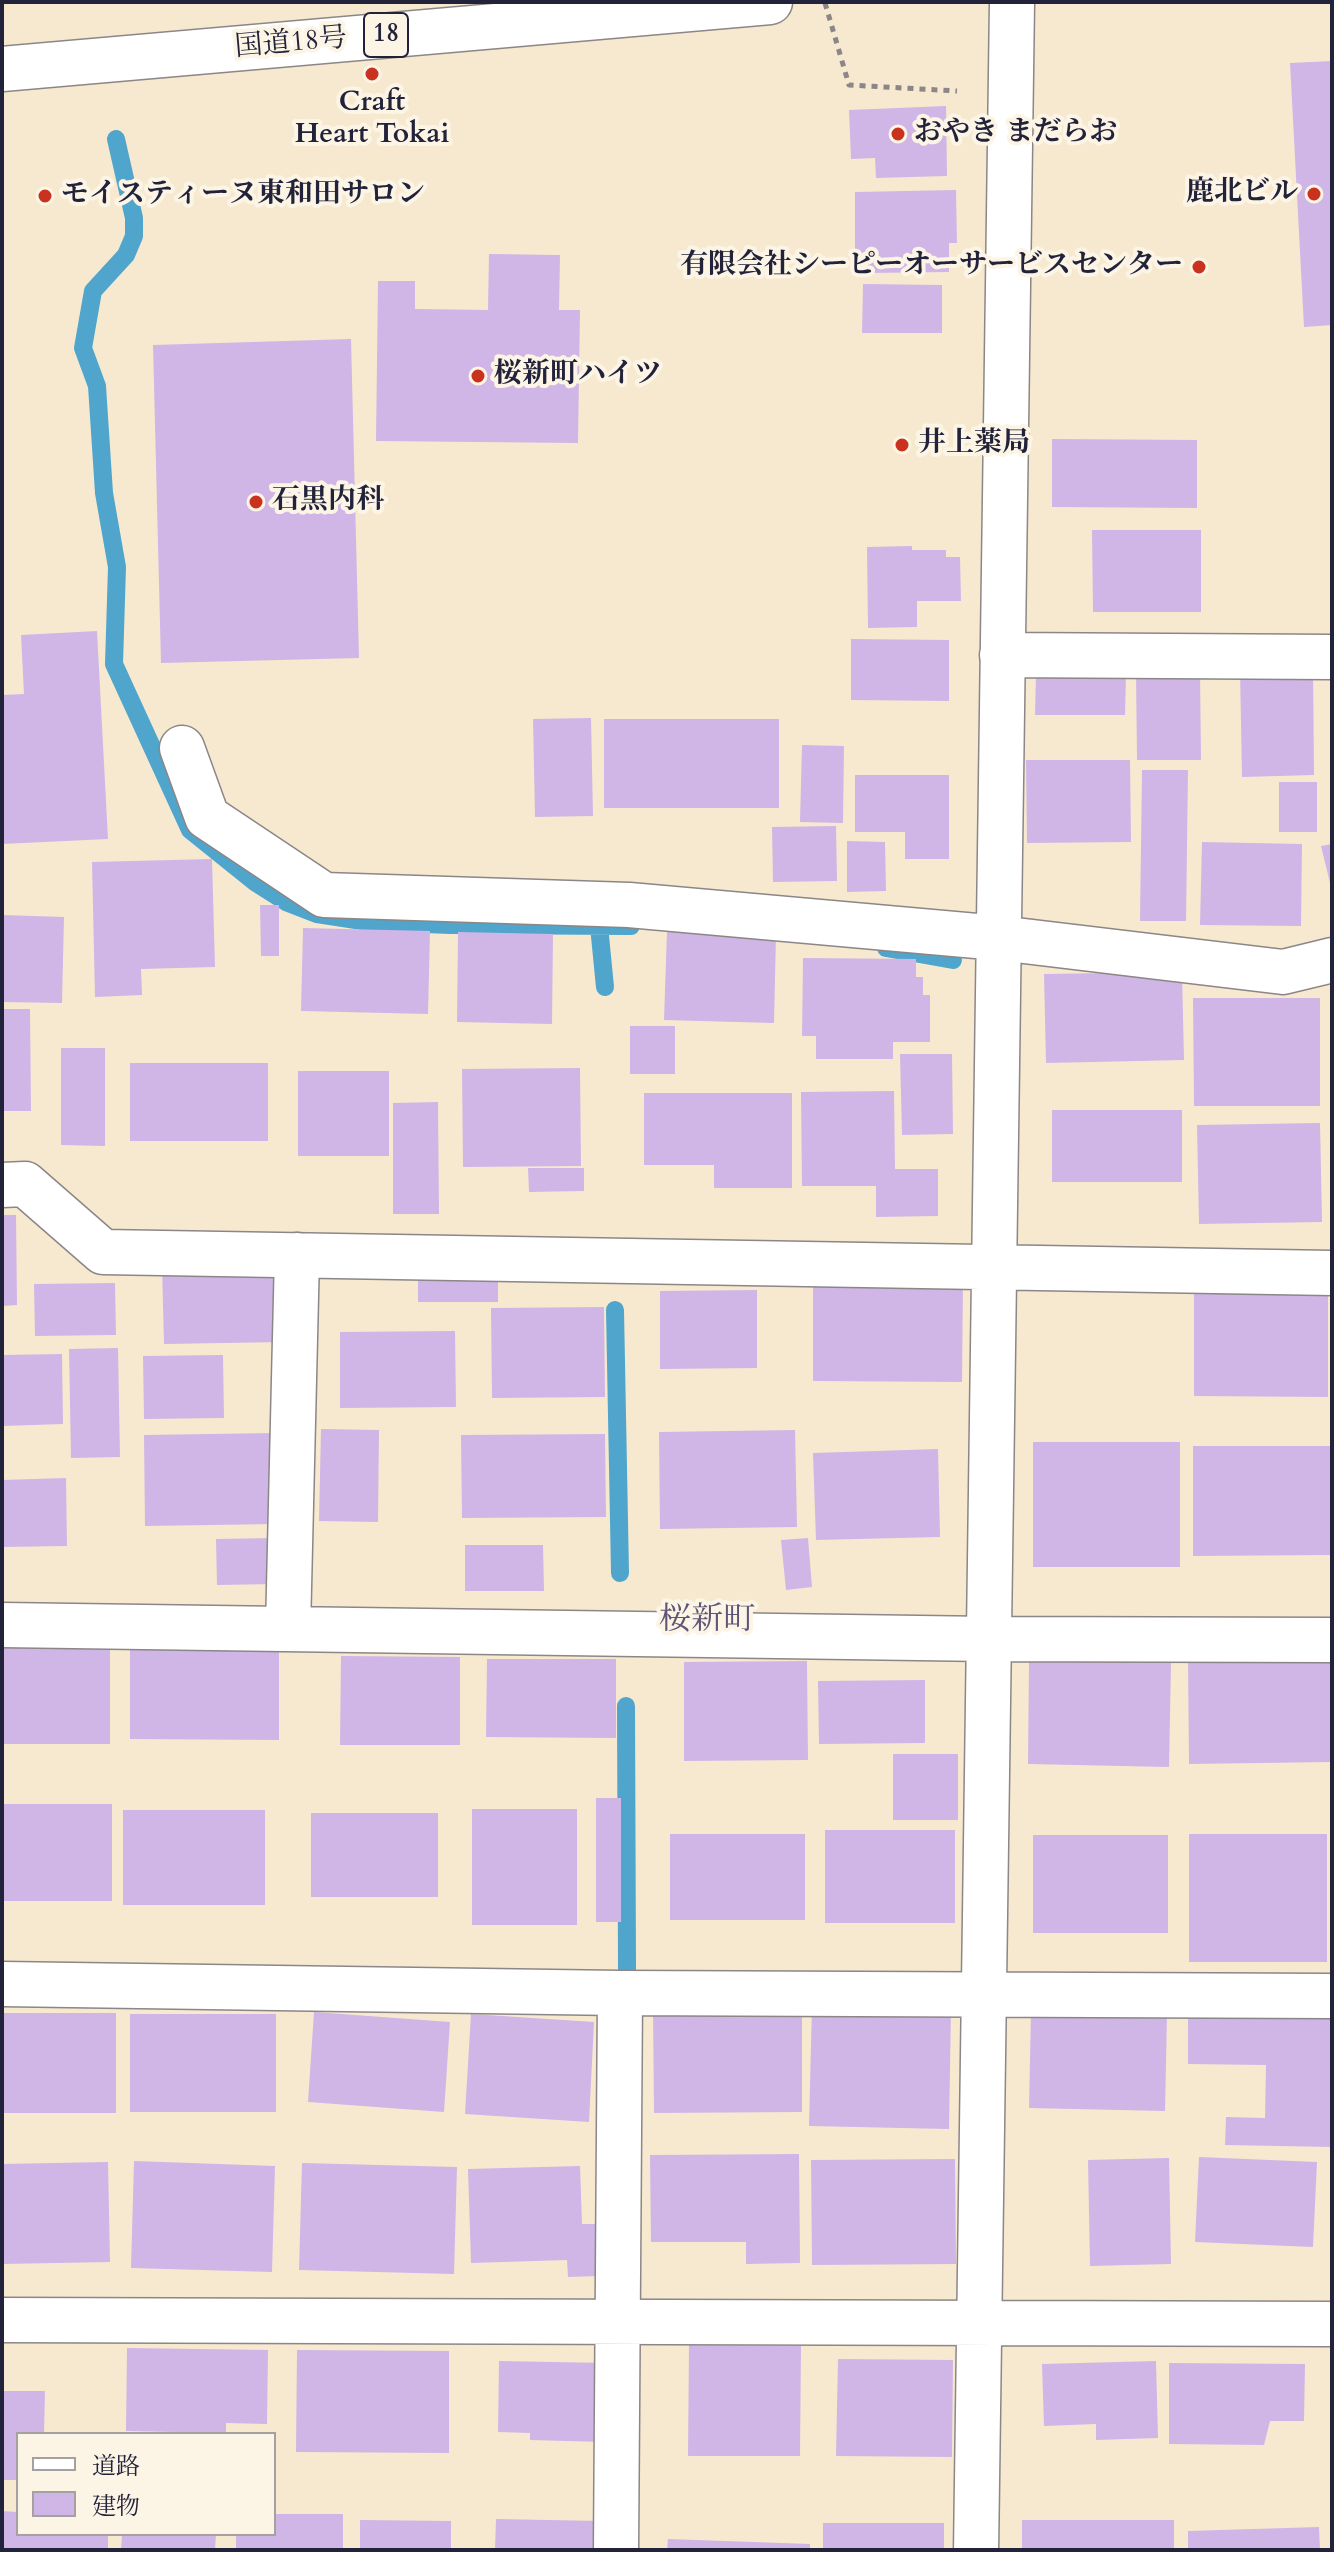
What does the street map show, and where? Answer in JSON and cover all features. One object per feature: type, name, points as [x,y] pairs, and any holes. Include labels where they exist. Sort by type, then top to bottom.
[{"type":"main road","name":"国道18号","points":[[2,69],[770,2]]},
{"type":"main road","points":[[976,2550],[1012,2]]},
{"type":"main road","points":[[1002,655],[1332,657]]},
{"type":"main road","points":[[182,748],[207,817],[324,895],[629,905],[999,938],[1283,972],[1332,960]]},
{"type":"main road","points":[[2,1185],[25,1184],[103,1252],[1332,1273]]},
{"type":"main road","points":[[288,1629],[297,1255]]},
{"type":"main road","points":[[2,1625],[989,1639],[1332,1640]]},
{"type":"main road","points":[[2,1984],[620,1993],[1332,1996]]},
{"type":"main road","points":[[616,2550],[620,1993]]},
{"type":"main road","points":[[2,2320],[1332,2324]]},
{"type":"path","points":[[824,2],[849,85],[958,91]]},
{"type":"building","name":"鹿北ビル","points":[[1332,61],[1332,325],[1304,327],[1290,63]]},
{"type":"building","name":"おやき まだらお","points":[[946,106],[947,176],[876,178],[875,158],[851,159],[849,110]]},
{"type":"building","points":[[956,190],[957,243],[949,243],[949,272],[866,273],[866,264],[855,264],[855,192]]},
{"type":"building","name":"桜新町ハイツ","points":[[489,254],[560,255],[559,310],[580,310],[578,443],[376,441],[378,281],[415,281],[415,309],[488,310]]},
{"type":"building","points":[[863,284],[942,285],[942,333],[862,333]]},
{"type":"building","name":"石黒内科","points":[[351,339],[359,658],[161,663],[153,345]]},
{"type":"building","points":[[1052,439],[1197,440],[1197,508],[1052,507]]},
{"type":"building","points":[[1092,530],[1201,530],[1201,612],[1093,612]]},
{"type":"building","points":[[912,546],[912,550],[946,550],[946,557],[960,557],[961,601],[917,601],[917,627],[868,628],[867,547]]},
{"type":"building","points":[[97,631],[108,839],[2,844],[2,695],[24,694],[21,635]]},
{"type":"building","points":[[851,639],[949,640],[949,701],[851,700]]},
{"type":"building","points":[[1313,668],[1314,775],[1242,777],[1240,669]]},
{"type":"building","points":[[1136,671],[1200,671],[1201,760],[1137,760]]},
{"type":"building","points":[[1036,673],[1126,673],[1125,715],[1035,715]]},
{"type":"building","points":[[591,718],[593,816],[535,817],[533,719]]},
{"type":"building","points":[[604,719],[779,719],[779,808],[604,808]]},
{"type":"building","points":[[802,745],[844,746],[843,823],[800,822]]},
{"type":"building","points":[[1026,760],[1130,760],[1131,842],[1027,843]]},
{"type":"building","points":[[1142,770],[1188,770],[1186,921],[1140,921]]},
{"type":"building","points":[[855,775],[949,775],[949,859],[905,859],[905,832],[855,832]]},
{"type":"building","points":[[1279,782],[1317,782],[1317,832],[1279,832]]},
{"type":"building","points":[[836,826],[837,881],[773,882],[772,827]]},
{"type":"building","points":[[847,841],[885,842],[886,891],[847,892]]},
{"type":"building","points":[[1202,842],[1302,844],[1301,926],[1200,925]]},
{"type":"building","points":[[1332,844],[1332,887],[1331,887],[1321,846]]},
{"type":"building","points":[[212,859],[215,967],[141,969],[142,995],[95,997],[92,862]]},
{"type":"building","points":[[260,905],[279,905],[279,956],[261,956]]},
{"type":"building","points":[[2,915],[64,917],[62,1003],[2,1002]]},
{"type":"building","points":[[303,928],[430,931],[428,1014],[301,1011]]},
{"type":"building","points":[[667,931],[776,935],[774,1023],[664,1020]]},
{"type":"building","points":[[458,932],[553,934],[552,1024],[457,1022]]},
{"type":"building","points":[[803,958],[916,959],[916,977],[923,977],[923,995],[930,995],[930,1042],[893,1042],[893,1059],[816,1059],[816,1036],[802,1036]]},
{"type":"building","points":[[1182,972],[1184,1060],[1046,1063],[1044,974]]},
{"type":"building","points":[[1193,998],[1320,998],[1320,1106],[1194,1106]]},
{"type":"building","points":[[2,1009],[30,1009],[31,1111],[2,1111]]},
{"type":"building","points":[[630,1026],[675,1026],[675,1074],[630,1074]]},
{"type":"building","points":[[61,1048],[105,1048],[105,1146],[61,1145]]},
{"type":"building","points":[[900,1054],[952,1054],[953,1134],[902,1135]]},
{"type":"building","points":[[130,1063],[268,1063],[268,1141],[130,1141]]},
{"type":"building","points":[[580,1068],[581,1166],[463,1167],[462,1069]]},
{"type":"building","points":[[298,1071],[389,1071],[389,1156],[298,1156]]},
{"type":"building","points":[[894,1091],[895,1169],[938,1169],[938,1216],[876,1217],[876,1186],[802,1186],[801,1092]]},
{"type":"building","points":[[644,1093],[792,1093],[792,1188],[714,1188],[714,1165],[644,1165]]},
{"type":"building","points":[[438,1102],[439,1214],[393,1214],[393,1103]]},
{"type":"building","points":[[1052,1110],[1182,1110],[1182,1182],[1052,1182]]},
{"type":"building","points":[[1320,1123],[1322,1222],[1199,1224],[1197,1125]]},
{"type":"building","points":[[528,1168],[584,1168],[584,1191],[529,1192]]},
{"type":"building","points":[[2,1215],[16,1215],[17,1305],[2,1306]]},
{"type":"building","points":[[283,1264],[284,1342],[164,1344],[162,1266]]},
{"type":"building","points":[[418,1270],[498,1270],[498,1302],[418,1302]]},
{"type":"building","points":[[813,1279],[963,1280],[962,1382],[813,1381]]},
{"type":"building","points":[[1194,1280],[1328,1280],[1328,1397],[1194,1396]]},
{"type":"building","points":[[115,1283],[116,1335],[35,1336],[34,1284]]},
{"type":"building","points":[[757,1290],[757,1368],[660,1369],[660,1291]]},
{"type":"building","points":[[604,1307],[605,1397],[492,1398],[491,1308]]},
{"type":"building","points":[[455,1331],[456,1407],[340,1408],[340,1332]]},
{"type":"building","points":[[118,1348],[120,1457],[71,1458],[69,1349]]},
{"type":"building","points":[[62,1354],[63,1424],[2,1426],[2,1355]]},
{"type":"building","points":[[223,1355],[224,1418],[144,1419],[143,1356]]},
{"type":"building","points":[[321,1429],[379,1430],[378,1522],[319,1521]]},
{"type":"building","points":[[795,1430],[797,1527],[660,1529],[659,1432]]},
{"type":"building","points":[[275,1433],[277,1524],[145,1526],[144,1435]]},
{"type":"building","points":[[605,1434],[606,1517],[462,1518],[461,1435]]},
{"type":"building","points":[[1033,1442],[1180,1442],[1180,1567],[1033,1567]]},
{"type":"building","points":[[1193,1446],[1331,1446],[1332,1555],[1193,1556]]},
{"type":"building","points":[[938,1449],[940,1537],[816,1540],[813,1453]]},
{"type":"building","points":[[66,1478],[67,1546],[2,1547],[2,1480]]},
{"type":"building","points":[[275,1538],[276,1584],[217,1585],[216,1539]]},
{"type":"building","points":[[808,1538],[812,1587],[786,1590],[781,1540]]},
{"type":"building","points":[[465,1545],[543,1545],[544,1591],[465,1591]]},
{"type":"building","points":[[2,1647],[110,1647],[110,1744],[2,1744]]},
{"type":"building","points":[[130,1648],[279,1648],[279,1740],[130,1739]]},
{"type":"building","points":[[341,1656],[460,1657],[460,1745],[340,1745]]},
{"type":"building","points":[[1332,1657],[1332,1762],[1189,1764],[1188,1659]]},
{"type":"building","points":[[487,1659],[616,1659],[616,1738],[486,1737]]},
{"type":"building","points":[[1029,1660],[1171,1663],[1169,1767],[1028,1764]]},
{"type":"building","points":[[807,1661],[808,1760],[684,1761],[684,1662]]},
{"type":"building","points":[[925,1680],[925,1743],[819,1744],[818,1681]]},
{"type":"building","points":[[893,1754],[958,1754],[958,1820],[893,1820]]},
{"type":"building","points":[[596,1798],[621,1798],[621,1922],[596,1922]]},
{"type":"building","points":[[2,1804],[112,1804],[112,1901],[2,1901]]},
{"type":"building","points":[[472,1809],[577,1809],[577,1925],[472,1925]]},
{"type":"building","points":[[123,1810],[265,1810],[265,1905],[123,1905]]},
{"type":"building","points":[[311,1813],[438,1813],[438,1897],[311,1897]]},
{"type":"building","points":[[825,1830],[955,1830],[955,1923],[825,1923]]},
{"type":"building","points":[[670,1834],[805,1834],[805,1920],[670,1920]]},
{"type":"building","points":[[1189,1834],[1327,1834],[1327,1962],[1189,1962]]},
{"type":"building","points":[[1033,1835],[1168,1835],[1168,1933],[1033,1933]]},
{"type":"building","points":[[812,2005],[951,2007],[949,2129],[809,2126]]},
{"type":"building","points":[[802,2007],[802,2112],[654,2113],[653,2009]]},
{"type":"building","points":[[1188,2009],[1332,2011],[1332,2147],[1225,2145],[1226,2117],[1265,2118],[1266,2065],[1188,2064]]},
{"type":"building","points":[[1031,2011],[1167,2014],[1165,2111],[1029,2108]]},
{"type":"building","points":[[314,2012],[450,2022],[444,2112],[308,2102]]},
{"type":"building","points":[[2,2013],[116,2013],[116,2113],[2,2113]]},
{"type":"building","points":[[130,2014],[276,2014],[276,2112],[130,2112]]},
{"type":"building","points":[[471,2014],[594,2022],[589,2122],[465,2114]]},
{"type":"building","points":[[799,2154],[800,2263],[746,2264],[746,2242],[651,2242],[650,2155]]},
{"type":"building","points":[[1199,2157],[1317,2162],[1313,2247],[1195,2242]]},
{"type":"building","points":[[1169,2158],[1171,2264],[1090,2266],[1088,2160]]},
{"type":"building","points":[[955,2159],[956,2264],[812,2265],[811,2160]]},
{"type":"building","points":[[134,2161],[275,2166],[272,2272],[131,2268]]},
{"type":"building","points":[[108,2162],[110,2262],[2,2264],[2,2164]]},
{"type":"building","points":[[302,2163],[457,2167],[454,2274],[299,2270]]},
{"type":"building","points":[[580,2166],[582,2224],[597,2224],[599,2276],[568,2277],[567,2260],[471,2263],[468,2169]]},
{"type":"building","points":[[689,2345],[801,2346],[800,2456],[688,2456]]},
{"type":"building","points":[[127,2348],[268,2350],[267,2424],[226,2423],[226,2432],[126,2431]]},
{"type":"building","points":[[297,2350],[449,2351],[449,2453],[296,2452]]},
{"type":"building","points":[[838,2359],[953,2360],[952,2457],[836,2456]]},
{"type":"building","points":[[499,2361],[608,2363],[605,2442],[530,2440],[530,2433],[498,2432]]},
{"type":"building","points":[[1156,2361],[1158,2438],[1096,2440],[1096,2424],[1044,2426],[1042,2364]]},
{"type":"building","points":[[1169,2363],[1305,2364],[1304,2421],[1270,2421],[1264,2445],[1169,2444]]},
{"type":"building","points":[[2,2391],[45,2391],[44,2432],[16,2432],[16,2480],[2,2480]]},
{"type":"building","points":[[2,2511],[16,2512],[16,2536],[108,2536],[108,2550],[2,2550]]},
{"type":"building","points":[[276,2514],[343,2514],[343,2550],[236,2550],[236,2536],[276,2536]]},
{"type":"building","points":[[496,2519],[600,2521],[599,2550],[495,2550]]},
{"type":"building","points":[[360,2520],[451,2521],[451,2550],[360,2550]]},
{"type":"building","points":[[1022,2520],[1174,2520],[1174,2550],[1022,2550]]},
{"type":"building","points":[[823,2523],[944,2523],[944,2550],[823,2550]]},
{"type":"building","points":[[1319,2527],[1320,2550],[1188,2550],[1188,2531]]},
{"type":"building","points":[[122,2536],[216,2536],[215,2550],[121,2550]]},
{"type":"building","points":[[668,2539],[810,2544],[810,2550],[667,2550]]},
{"type":"waterway","points":[[116,139],[134,218],[134,236],[126,255],[93,291],[83,348],[97,386],[104,493],[117,567],[114,664],[190,830],[256,883],[286,902],[317,914],[369,922],[631,926]]},
{"type":"waterway","points":[[599,926],[605,987]]},
{"type":"waterway","points":[[886,948],[953,960]]},
{"type":"waterway","points":[[615,1310],[620,1573]]},
{"type":"waterway","points":[[626,1706],[627,1969]]},
{"type":"place","name":"Craft Heart Tokai","points":[[372,74]]},
{"type":"place","name":"おやき まだらお","points":[[898,134]]},
{"type":"place","name":"鹿北ビル","points":[[1314,194]]},
{"type":"place","name":"モイスティーヌ東和田サロン","points":[[45,196]]},
{"type":"place","name":"有限会社シーピーオーサービスセンター","points":[[1199,267]]},
{"type":"place","name":"桜新町ハイツ","points":[[478,376]]},
{"type":"place","name":"井上薬局","points":[[902,445]]},
{"type":"place","name":"石黒内科","points":[[256,502]]},
{"type":"district","name":"桜新町","points":[[707,1622]]}]
